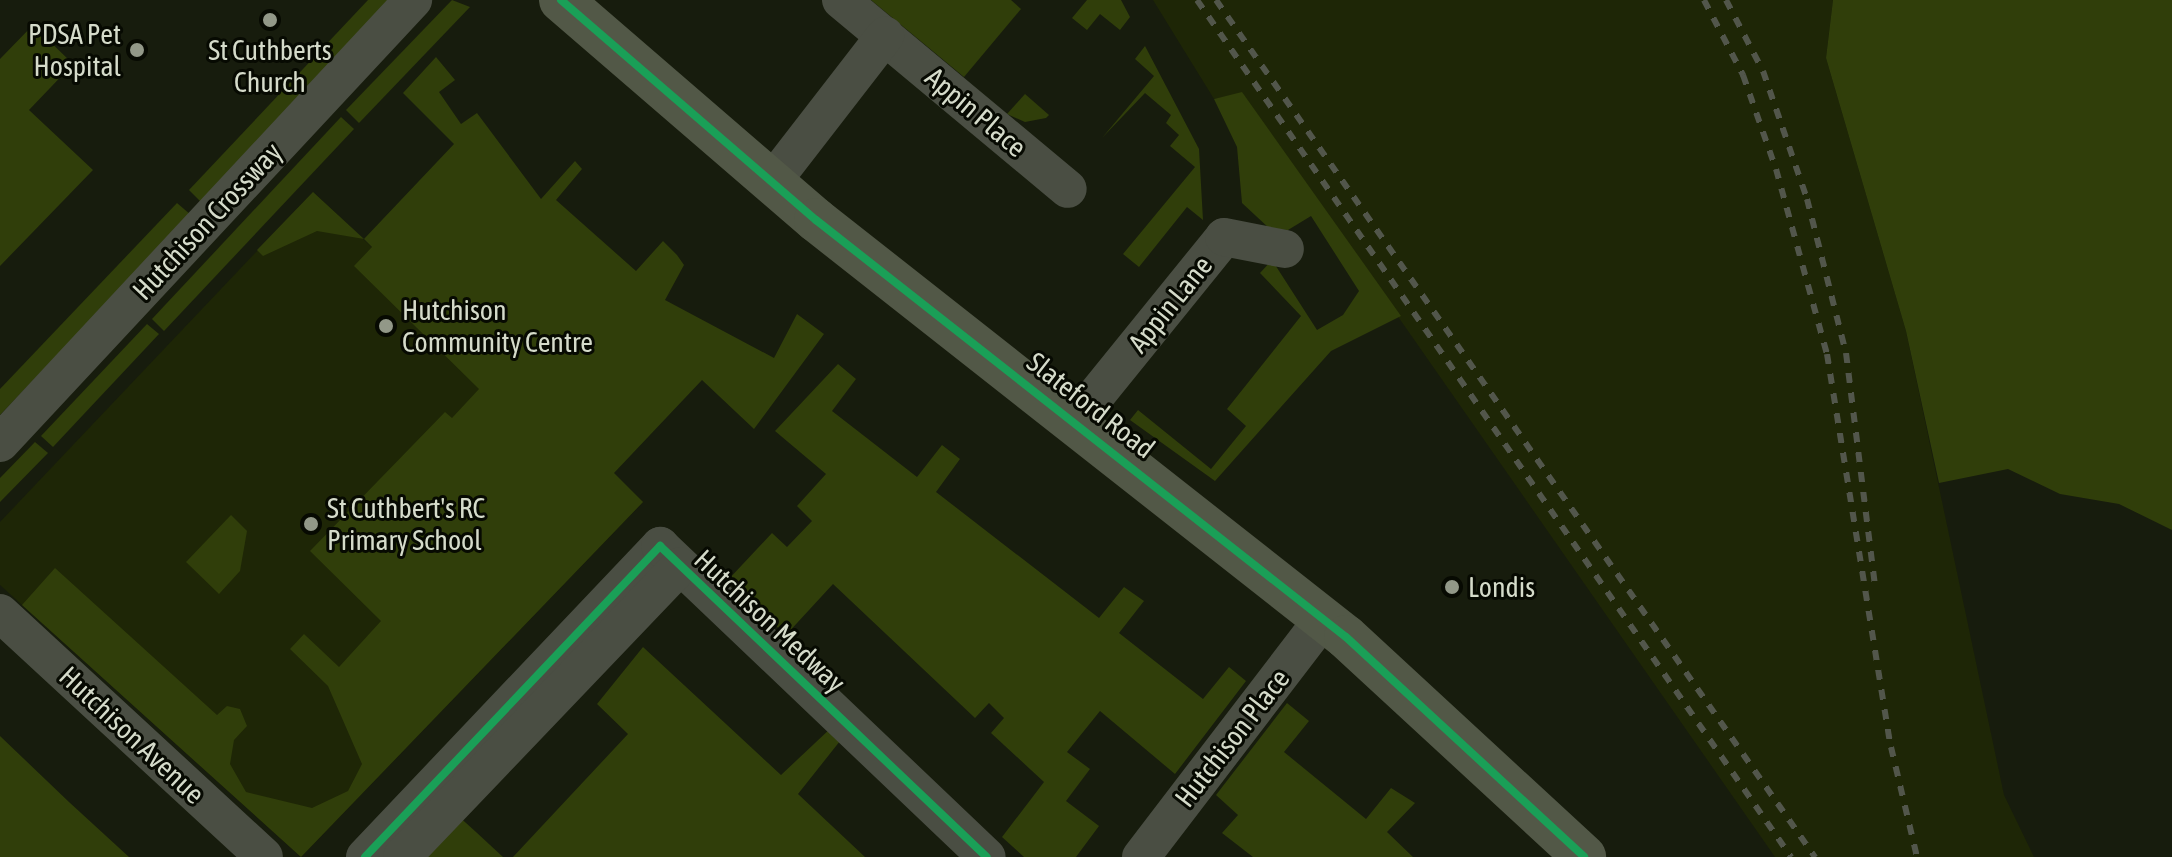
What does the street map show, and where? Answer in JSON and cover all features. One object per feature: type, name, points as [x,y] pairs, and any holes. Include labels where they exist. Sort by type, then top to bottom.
[{"type":"main road","name":"Slateford Road","points":[[561,0],[772,182],[1076,420],[1323,619],[1584,857]]},
{"type":"street","name":"Hutchison Crossway","points":[[0,443],[413,0]]},
{"type":"street","name":"Appin Place","points":[[841,0],[1068,189]]},
{"type":"street","points":[[772,182],[885,36]]},
{"type":"street","name":"Appin Lane","points":[[1076,420],[1224,237],[1285,249]]},
{"type":"street","name":"Hutchison Medway","points":[[365,857],[670,556]]},
{"type":"street","name":"Hutchison Medway","points":[[402,857],[670,556]]},
{"type":"street","name":"Hutchison Medway","points":[[670,556],[987,857]]},
{"type":"street","name":"Hutchison Avenue","points":[[0,613],[264,857]]},
{"type":"street","name":"Hutchison Place","points":[[1141,857],[1323,619]]},
{"type":"shaded area","points":[[368,0],[390,0],[201,202],[189,190]]},
{"type":"shaded area","points":[[452,0],[470,7],[359,123],[346,110]]},
{"type":"shaded area","points":[[871,0],[1011,0],[1021,9],[964,77]]},
{"type":"shaded area","points":[[1087,0],[1121,0],[1130,17],[1120,30],[1100,14],[1087,30],[1072,18]]},
{"type":"shaded area","points":[[1153,0],[1833,0],[1826,58],[1906,331],[2004,795],[2034,857],[1775,857],[1242,93],[1214,99]]},
{"type":"shaded area","points":[[1833,0],[2172,0],[2172,530],[2119,504],[2060,494],[2008,469],[1939,483],[1906,331],[1826,58]]},
{"type":"shaded area","points":[[33,25],[73,64],[29,110],[93,170],[0,266],[0,59]]},
{"type":"shaded area","points":[[1145,46],[1199,149],[1203,220],[1187,207],[1139,267],[1123,254],[1195,167],[1170,146],[1179,135],[1166,123],[1171,115],[1145,93],[1102,138],[1154,76],[1135,59]]},
{"type":"shaded area","points":[[436,57],[455,80],[439,92],[461,124],[477,113],[541,199],[575,161],[582,169],[556,200],[636,271],[663,241],[677,255],[684,265],[665,300],[774,358],[797,314],[824,334],[754,429],[702,380],[614,473],[643,502],[301,857],[22,605],[55,568],[217,715],[227,706],[240,709],[247,726],[234,740],[230,764],[246,792],[312,808],[348,791],[362,764],[328,686],[290,649],[304,634],[339,667],[381,621],[310,551],[445,412],[452,418],[479,389],[354,266],[372,247],[364,239],[454,144],[403,93]]},
{"type":"shaded area","points":[[1242,92],[1401,316],[1331,351],[1215,481],[1130,420],[1138,410],[1211,469],[1246,426],[1227,409],[1301,316],[1260,273],[1272,260],[1317,330],[1343,315],[1359,291],[1311,216],[1288,230],[1270,229],[1242,203],[1237,147],[1214,99]]},
{"type":"shaded area","points":[[1025,94],[1049,115],[1046,118],[1025,122],[1007,114]]},
{"type":"shaded area","points":[[341,117],[354,129],[164,331],[152,319]]},
{"type":"shaded area","name":"St Cuthbert's RC Primary School","points":[[313,192],[643,502],[301,857],[0,585],[0,522]]},
{"type":"shaded area","points":[[313,192],[364,239],[317,231],[263,256],[257,250]]},
{"type":"shaded area","points":[[177,203],[191,215],[0,415],[0,389]]},
{"type":"shaded area","points":[[147,324],[159,334],[53,447],[41,436]]},
{"type":"shaded area","points":[[838,364],[856,379],[832,411],[917,477],[942,445],[960,459],[936,492],[1099,618],[1124,587],[1144,601],[1119,633],[1203,699],[1229,667],[1246,681],[1175,774],[1100,711],[1067,752],[1090,769],[1066,801],[1099,826],[1076,857],[1024,857],[1002,837],[1044,782],[991,733],[1004,718],[989,703],[975,718],[833,584],[786,635],[727,581],[772,533],[787,547],[812,521],[797,506],[826,474],[775,431]]},
{"type":"shaded area","points":[[35,442],[48,453],[0,502],[0,478]]},
{"type":"shaded area","points":[[231,515],[247,531],[240,571],[219,594],[186,562]]},
{"type":"shaded area","points":[[643,647],[781,775],[832,727],[844,736],[798,794],[865,857],[513,857],[628,734],[597,704]]},
{"type":"shaded area","points":[[1287,703],[1309,721],[1284,752],[1366,819],[1391,788],[1415,803],[1387,832],[1413,857],[1253,857],[1222,833],[1238,815],[1216,795]]},
{"type":"shaded area","points":[[0,736],[69,802],[129,857],[0,857]]},
{"type":"shaded area","points":[[455,813],[476,832],[503,857],[414,857]]},
{"type":"railway","points":[[1197,0],[1791,857]]},
{"type":"railway","points":[[1216,0],[1815,857]]},
{"type":"railway","points":[[1704,0],[1743,75],[1776,169],[1827,354],[1891,747],[1917,857]]},
{"type":"railway","points":[[1726,0],[1763,71],[1807,199],[1846,353],[1875,585]]},
{"type":"cycle path","points":[[561,0],[816,220],[1346,637],[1584,857]]},
{"type":"cycle path","points":[[365,857],[660,546],[987,857]]},
{"type":"place","name":"St Cuthberts Church","points":[[270,20]]},
{"type":"place","name":"PDSA Pet Hospital","points":[[137,50]]},
{"type":"place","name":"Hutchison Community Centre","points":[[386,326]]},
{"type":"place","name":"St Cuthbert's RC Primary School","points":[[311,524]]},
{"type":"place","name":"Londis","points":[[1452,587]]}]
